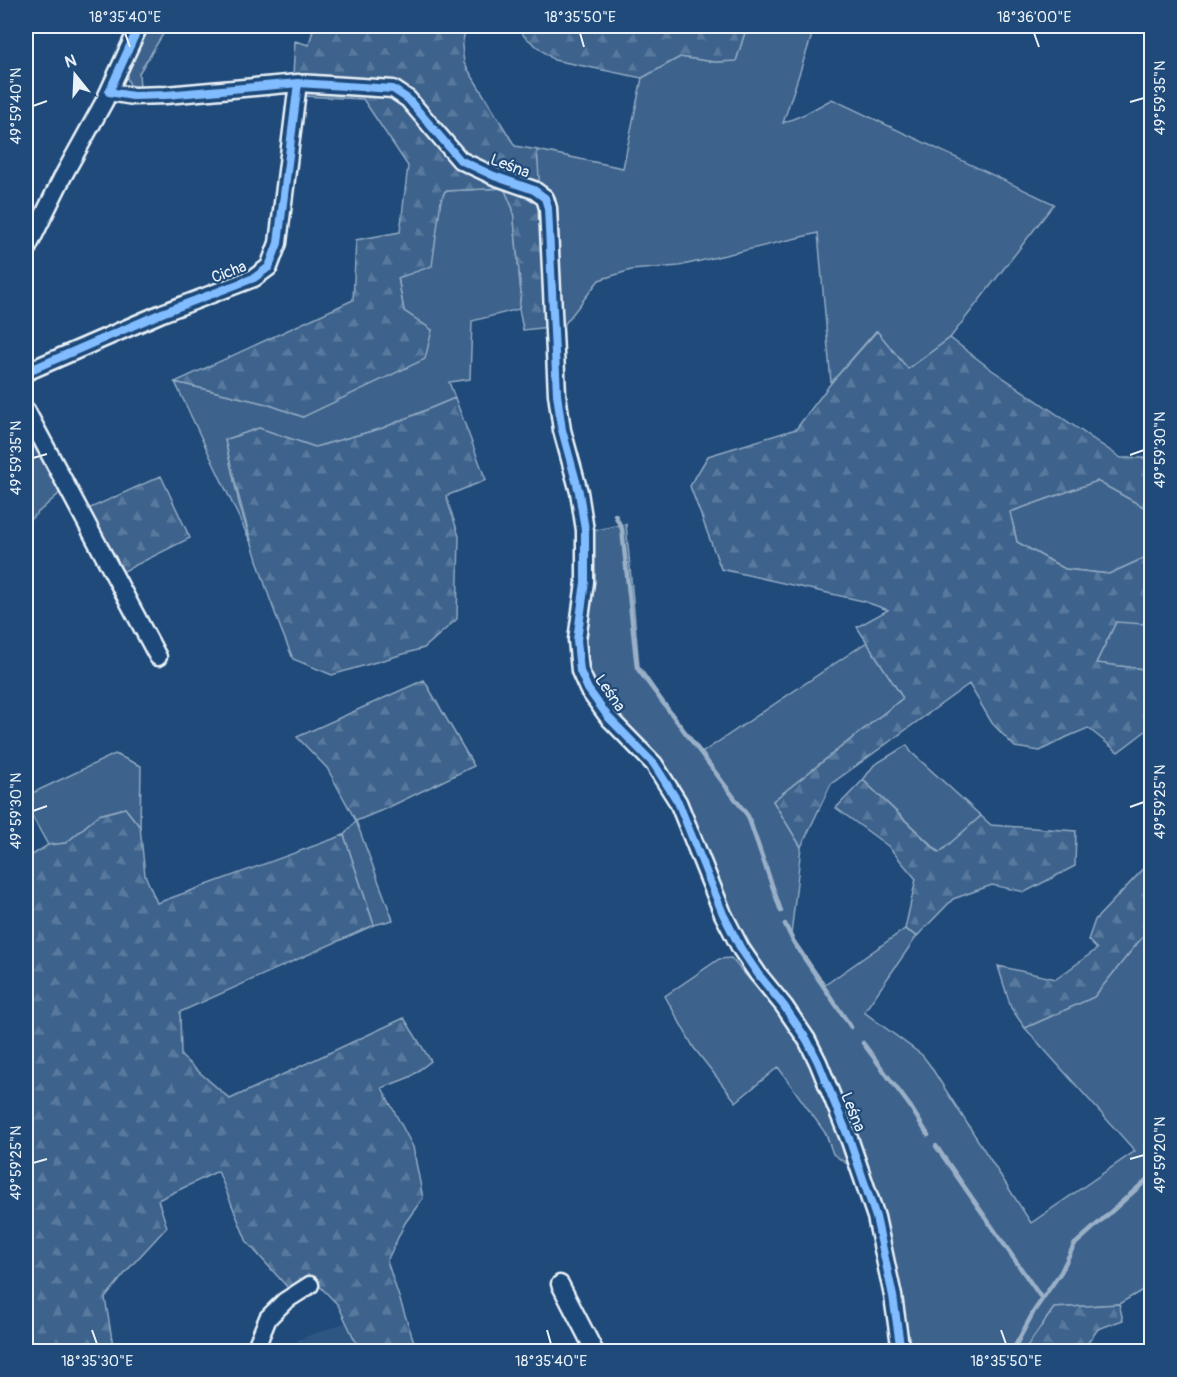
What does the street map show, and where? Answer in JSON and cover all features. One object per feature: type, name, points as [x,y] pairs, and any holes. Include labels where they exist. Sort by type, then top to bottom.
[{"type":"street","points":[[26,251],[57,187],[109,92],[139,26]]},
{"type":"street","points":[[109,92],[133,96],[166,95],[298,83]]},
{"type":"street","name":"Cicha","points":[[26,372],[206,295],[247,281],[269,267],[278,243],[298,83]]},
{"type":"street","name":"Leśna","points":[[298,83],[393,89],[408,99],[460,160],[494,176],[534,190],[545,198],[548,208],[557,394],[562,430],[579,492],[585,530],[585,582],[577,640],[580,671],[588,689],[609,718],[654,764],[678,801],[723,914],[741,949],[784,1006],[807,1040],[818,1062],[850,1141],[876,1217],[893,1296],[901,1352]]},
{"type":"street","points":[[26,410],[158,657]]},
{"type":"street","points":[[560,1284],[595,1352]]},
{"type":"street","points":[[254,1352],[268,1318],[285,1301],[310,1285]]},
{"type":"shaded area","points":[[347,1322],[360,1351],[302,1351],[297,1340]]},
{"type":"green space","points":[[146,26],[168,26],[139,73],[140,88],[130,85],[125,73]]},
{"type":"green space","points":[[314,26],[466,26],[462,46],[464,63],[515,146],[537,150],[550,327],[523,330],[519,309],[521,293],[513,209],[504,188],[445,191],[441,200],[432,266],[398,278],[404,311],[432,330],[425,359],[303,417],[267,404],[175,382],[353,300],[356,240],[400,232],[408,166],[363,99],[303,96],[293,75],[295,41],[309,45]]},
{"type":"green space","points":[[519,26],[747,26],[736,61],[715,62],[680,57],[642,78],[554,60],[524,36]]},
{"type":"green space","points":[[747,26],[815,26],[783,123],[832,99],[1054,204],[950,338],[908,369],[876,331],[831,383],[818,233],[679,266],[631,270],[599,280],[561,329],[539,188],[537,150],[623,168],[642,78],[680,57],[715,62],[736,61]]},
{"type":"green space","points":[[504,188],[513,209],[521,293],[519,309],[472,321],[470,379],[449,382],[455,398],[383,428],[315,447],[259,428],[225,440],[239,503],[251,543],[175,382],[267,404],[303,417],[432,330],[404,311],[398,277],[445,191]]},
{"type":"green space","points":[[877,331],[908,369],[950,338],[992,370],[1121,458],[1145,458],[1151,451],[1151,511],[1097,481],[1010,512],[1017,542],[1065,569],[1109,574],[1151,555],[1151,599],[1149,598],[1144,624],[1116,622],[1096,663],[1151,670],[1151,727],[1118,752],[1088,728],[1040,751],[1015,747],[992,723],[969,684],[831,784],[801,847],[773,801],[903,698],[857,627],[888,610],[863,601],[721,569],[690,486],[708,456],[796,429],[831,383]]},
{"type":"green space","points":[[455,398],[486,480],[446,496],[459,536],[457,619],[424,648],[332,675],[293,659],[254,551],[225,440],[259,428],[315,447],[383,428]]},
{"type":"green space","points":[[26,424],[62,491],[26,523]]},
{"type":"green space","points":[[161,476],[190,538],[120,573],[88,509]]},
{"type":"green space","points":[[1097,481],[1151,511],[1151,555],[1109,574],[1065,569],[1017,542],[1010,512]]},
{"type":"green space","points":[[626,524],[639,666],[700,754],[867,642],[903,698],[773,801],[801,847],[791,935],[825,985],[905,929],[917,936],[864,1012],[922,1055],[1031,1223],[1135,1151],[1025,1028],[1094,997],[1151,928],[1151,1285],[1119,1304],[1054,1308],[1024,1351],[908,1351],[839,1092],[817,1039],[757,959],[727,909],[678,784],[650,749],[613,711],[585,665],[584,629],[592,531]]},
{"type":"green space","points":[[1149,598],[1151,599],[1151,670],[1096,663],[1116,622]]},
{"type":"green space","points":[[424,680],[474,766],[356,821],[327,768],[297,737]]},
{"type":"green space","points":[[907,745],[911,752],[981,816],[940,853],[863,780],[874,765]]},
{"type":"green space","points":[[115,754],[141,766],[140,827],[125,808],[99,815],[66,843],[48,845],[26,805],[26,796]]},
{"type":"green space","points":[[863,780],[939,853],[981,816],[991,825],[1076,831],[1075,866],[1025,892],[992,885],[953,899],[917,936],[905,929],[916,879],[888,846],[836,808]]},
{"type":"green space","points":[[125,808],[140,827],[145,875],[157,903],[344,835],[374,925],[180,1012],[181,1056],[230,1099],[404,1018],[431,1061],[410,1077],[382,1088],[413,1147],[423,1198],[405,1223],[387,1261],[417,1351],[360,1351],[338,1305],[308,1274],[289,1289],[247,1242],[218,1171],[158,1200],[167,1227],[105,1298],[114,1351],[32,1351],[26,1336],[26,859],[48,845],[66,843],[99,815]]},
{"type":"green space","points":[[356,821],[393,920],[374,925],[344,835]]},
{"type":"green space","points":[[1151,861],[1151,928],[1094,997],[1025,1028],[1011,1008],[998,966],[1056,979],[1097,949],[1088,940],[1095,920]]},
{"type":"green space","points":[[731,958],[785,1022],[806,1055],[823,1091],[850,1166],[833,1154],[826,1134],[778,1067],[736,1102],[694,1048],[665,996],[719,959]]},
{"type":"green space","points":[[1119,1304],[1123,1320],[1098,1329],[1084,1348],[1085,1351],[1024,1351],[1054,1308]]},
{"type":"waterway","points":[[615,515],[622,529],[637,668],[748,816],[781,911]]},
{"type":"waterway","points":[[785,924],[794,943],[851,1027]]},
{"type":"waterway","points":[[863,1043],[910,1106],[928,1135]]},
{"type":"waterway","points":[[936,1146],[1042,1299]]},
{"type":"waterway","points":[[1012,1352],[1034,1311],[1061,1272],[1074,1245],[1152,1175]]},
{"type":"cycle path","points":[[139,26],[109,92],[133,96],[166,95],[298,83],[393,89],[408,99],[460,160],[494,176],[534,190],[545,198],[548,208],[557,394],[562,430],[579,492],[585,530],[585,582],[577,640],[580,671],[588,689],[609,718],[654,764],[678,802],[723,914],[741,949],[784,1006],[807,1040],[818,1062],[850,1141],[876,1217],[893,1296],[901,1352]]},
{"type":"cycle path","points":[[26,372],[162,313],[254,278],[269,267],[278,243],[298,83]]}]
